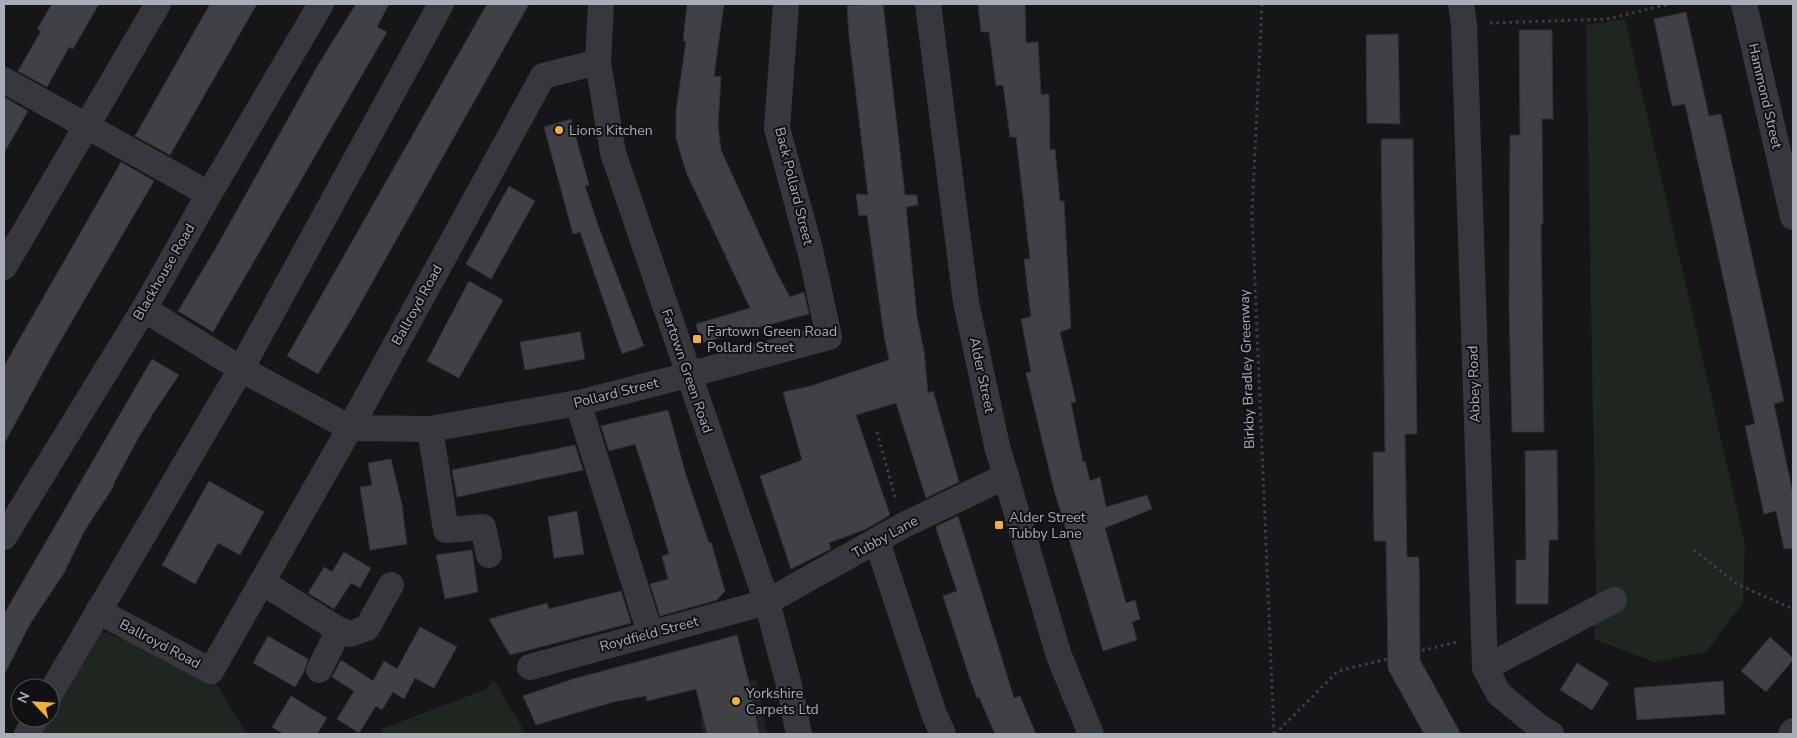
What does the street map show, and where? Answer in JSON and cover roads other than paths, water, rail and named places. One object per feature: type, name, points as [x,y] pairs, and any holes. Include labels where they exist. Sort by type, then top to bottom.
[{"type":"street","points":[[4,267],[158,4]]},
{"type":"street","name":"Blackhouse Road","points":[[4,537],[144,309],[209,194],[321,4]]},
{"type":"street","points":[[59,678],[241,369],[441,4]]},
{"type":"street","name":"Fartown Green Road","points":[[601,4],[598,62],[613,154],[767,602],[788,681],[799,734]]},
{"type":"street","name":"Back Pollard Street","points":[[786,4],[777,128],[811,254],[829,337]]},
{"type":"street","name":"Alder Street","points":[[928,4],[966,302],[996,446],[1059,656],[1091,734]]},
{"type":"street","name":"Hammond Street","points":[[1744,4],[1793,217]]},
{"type":"street","name":"Abbey Road","points":[[1462,14],[1485,668],[1499,694],[1538,726],[1551,734]]},
{"type":"street","name":"Ballroyd Road","points":[[98,611],[211,670],[350,428],[543,76],[598,62]]},
{"type":"street","points":[[4,80],[209,194]]},
{"type":"street","points":[[144,309],[241,369],[350,428]]},
{"type":"street","name":"Pollard Street","points":[[350,428],[430,429],[578,403],[688,375],[752,367],[829,337]]},
{"type":"street","points":[[578,403],[650,634]]},
{"type":"street","points":[[430,429],[446,530],[483,527],[489,555]]},
{"type":"street","name":"Tubby Lane","points":[[767,602],[902,526],[1006,476]]},
{"type":"street","points":[[877,541],[934,714],[943,734]]},
{"type":"street","points":[[262,582],[339,630],[350,634],[367,628],[391,586]]},
{"type":"street","points":[[1485,668],[1614,600]]},
{"type":"street","name":"Roydfield Street","points":[[530,667],[767,602]]},
{"type":"street","points":[[319,670],[339,630]]},
{"type":"place","name":"Lions Kitchen","points":[[559,130]]},
{"type":"place","name":"Fartown Green Road Pollard Street","points":[[697,339]]},
{"type":"place","name":"Alder Street Tubby Lane","points":[[999,525]]},
{"type":"place","name":"Yorkshire Carpets Ltd","points":[[736,701]]}]
